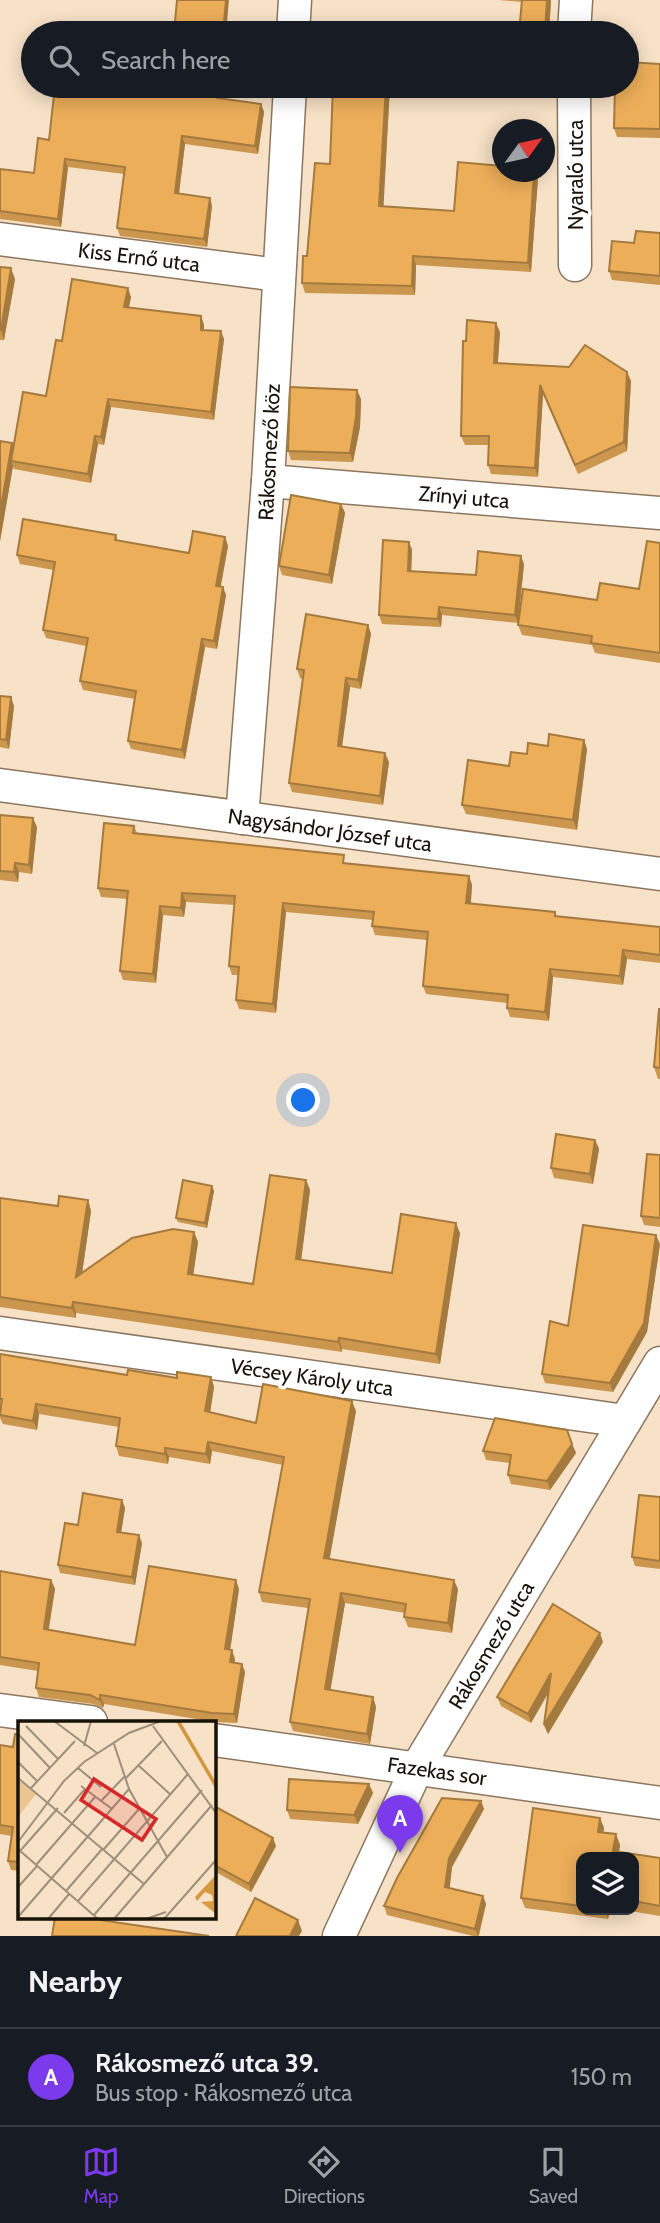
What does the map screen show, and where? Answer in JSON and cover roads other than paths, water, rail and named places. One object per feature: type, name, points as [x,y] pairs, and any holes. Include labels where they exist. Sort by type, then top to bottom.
[{"type":"street","points":[[294,21],[295,0]]},
{"type":"street","points":[[575,21],[576,0]]},
{"type":"street","name":"Rákosmező köz","points":[[242,818],[268,481],[289,98]]},
{"type":"street","name":"Nyaraló utca","points":[[574,98],[575,265]]},
{"type":"street","name":"Kiss Ernő utca","points":[[0,239],[278,275]]},
{"type":"street","name":"Zrínyi utca","points":[[268,481],[660,513]]},
{"type":"street","name":"Nagysándor József utca","points":[[0,785],[660,874]]},
{"type":"street","name":"Vécsey Károly utca","points":[[0,1333],[625,1421]]},
{"type":"street","name":"Rákosmező utca","points":[[339,1936],[417,1768],[660,1363]]},
{"type":"street","points":[[0,1710],[77,1721]]},
{"type":"street","name":"Fazekas sor","points":[[215,1740],[660,1803]]},
{"type":"place","name":"Rákosmező utca 39.","points":[[400,1853]]}]
